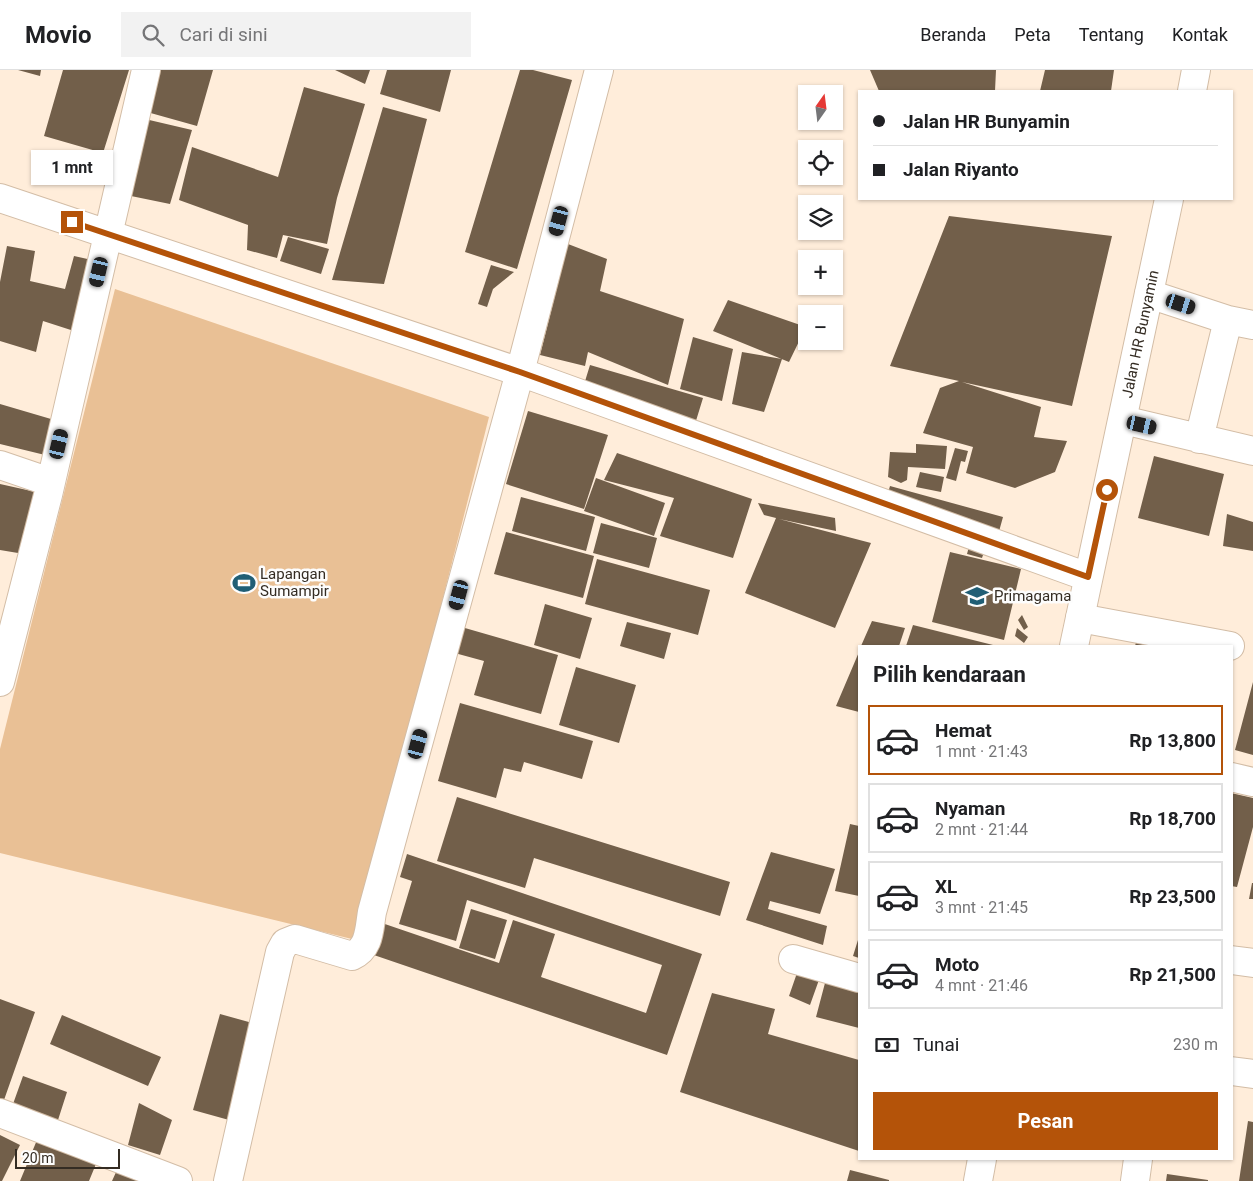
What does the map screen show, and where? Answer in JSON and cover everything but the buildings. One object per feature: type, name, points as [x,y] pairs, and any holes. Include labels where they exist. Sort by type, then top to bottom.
[{"type":"street","points":[[0,682],[50,482],[146,70]]},
{"type":"street","points":[[228,1181],[280,952],[285,943],[295,939],[352,956],[359,953],[366,944],[372,912],[520,372],[598,70]]},
{"type":"street","points":[[1192,90],[1196,70]]},
{"type":"street","points":[[0,198],[520,372],[1088,577]]},
{"type":"street","name":"Jalan HR Bunyamin","points":[[1074,645],[1169,200]]},
{"type":"street","points":[[1149,294],[1240,322],[1199,439]]},
{"type":"street","points":[[1123,420],[1253,451]]},
{"type":"street","points":[[0,465],[50,482]]},
{"type":"street","points":[[1080,618],[1226,645]]},
{"type":"street","points":[[1233,646],[1253,650]]},
{"type":"street","points":[[1233,777],[1253,782]]},
{"type":"street","points":[[793,959],[858,978]]},
{"type":"street","points":[[1233,960],[1253,963]]},
{"type":"street","points":[[1233,1071],[1253,1074]]},
{"type":"street","points":[[0,1113],[178,1181]]},
{"type":"street","points":[[978,1181],[982,1160]]},
{"type":"street","points":[[1135,1181],[1138,1160]]},
{"type":"shaded area","name":"Lapangan Sumampir","points":[[115,289],[489,417],[356,940],[0,853],[0,749]]},
{"type":"place","name":"Lapangan Sumampir","points":[[244,583]]},
{"type":"place","name":"Primagama","points":[[977,596]]},
{"type":"route","points":[[72,222],[520,372],[1088,577],[1107,490]]}]
